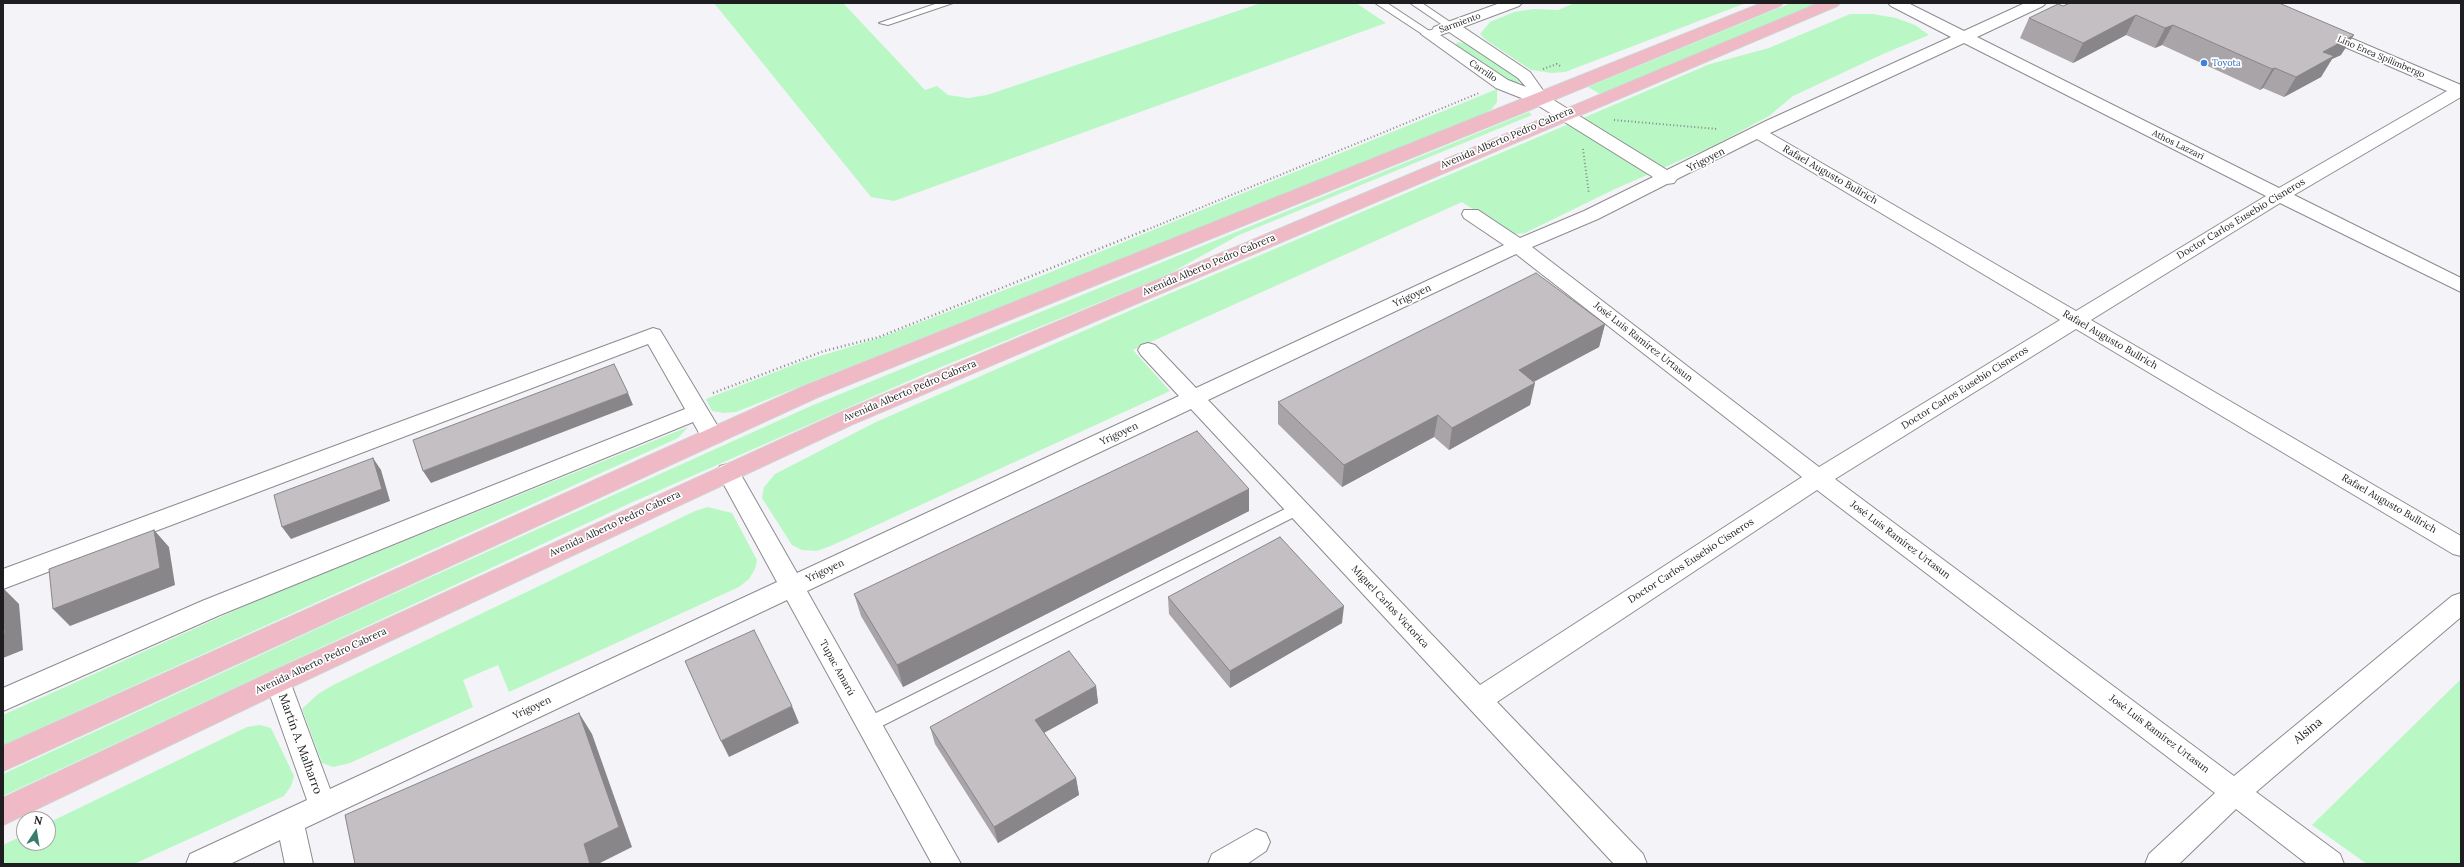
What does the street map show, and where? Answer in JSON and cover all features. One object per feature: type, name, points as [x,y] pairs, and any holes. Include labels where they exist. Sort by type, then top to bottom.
[{"type":"main road","points":[[3,759],[712,436],[831,384],[1585,81],[1775,3]]},
{"type":"main road","name":"Avenida Alberto Pedro Cabrera","points":[[3,812],[278,681],[845,419],[1563,115],[1832,3]]},
{"type":"street","name":"Sarmiento","points":[[1429,34],[1514,3]]},
{"type":"street","name":"Athos Lazzari","points":[[1896,3],[2461,286]]},
{"type":"street","name":"Yrigoyen","points":[[200,864],[1518,246],[1592,215],[1668,179],[1758,133],[1961,36],[2038,3]]},
{"type":"street","name":"Lino Enea Spilimbergo","points":[[2307,25],[2461,91]]},
{"type":"street","name":"Carrillo","points":[[1451,26],[1524,75],[1532,84],[1540,99]]},
{"type":"street","name":"Carrillo","points":[[1429,34],[1502,84],[1540,99],[1563,115],[1668,179]]},
{"type":"street","name":"Doctor Carlos Eusebio Cisneros","points":[[1478,700],[1818,478],[2280,195],[2461,91]]},
{"type":"street","name":"Rafael Augusto Bullrich","points":[[1758,133],[2461,547]]},
{"type":"street","name":"José Luis Ramírez Urtasun","points":[[1471,214],[1518,246],[1818,478],[2330,864]]},
{"type":"street","points":[[3,580],[654,335],[712,436]]},
{"type":"street","name":"Miguel Carlos Victorica","points":[[1148,350],[1632,864]]},
{"type":"street","points":[[3,700],[211,608],[695,407]]},
{"type":"street","name":"Tupac Amarú","points":[[728,472],[947,864]]},
{"type":"street","name":"Alsina","points":[[2159,864],[2235,792],[2461,602]]},
{"type":"street","name":"Martín A. Malharro","points":[[278,681],[323,807]]},
{"type":"street","points":[[290,822],[298,864]]},
{"type":"street","points":[[1222,864],[1256,842]]},
{"type":"lane","points":[[930,3],[882,20],[948,3]]},
{"type":"lane","points":[[1380,3],[1429,34]]},
{"type":"lane","points":[[1415,3],[1451,26]]},
{"type":"lane","points":[[868,725],[1297,509]]},
{"type":"path","points":[[1524,75],[1557,64],[1585,81]]},
{"type":"path","points":[[695,407],[731,384],[824,351],[878,337],[1043,273],[1502,84]]},
{"type":"path","points":[[1592,215],[1580,127],[1598,118],[1758,133]]},
{"type":"green space","points":[[714,3],[843,3],[925,90],[937,86],[948,95],[968,98],[987,95],[1261,3],[1356,3],[1386,23],[894,201],[871,197]]},
{"type":"green space","points":[[1575,3],[1746,3],[1565,72],[1552,73],[1531,70],[1486,40],[1480,34],[1490,22],[1514,12],[1534,9],[1558,10]]},
{"type":"green space","points":[[1791,3],[1821,3],[1600,94],[1588,87]]},
{"type":"green space","points":[[1850,14],[1873,14],[1896,18],[1915,25],[1929,35],[1883,54],[1793,96],[1769,116],[1713,146],[1615,189],[1525,233],[1517,234],[1507,232],[1462,202],[1133,350],[1170,391],[833,545],[817,551],[802,550],[792,545],[762,498],[764,487],[775,474],[876,422],[1145,304],[1710,64],[1769,48]]},
{"type":"green space","points":[[1457,42],[1464,43],[1519,79],[1519,84],[1512,82],[1456,45]]},
{"type":"green space","points":[[1497,89],[1497,102],[1492,109],[1480,116],[736,412],[724,413],[712,411],[706,399],[801,362],[885,336],[1041,276]]},
{"type":"green space","points":[[1529,112],[1532,115],[1239,235],[1169,274],[929,372],[626,505],[3,796],[3,774],[360,609],[811,406]]},
{"type":"green space","points":[[688,427],[678,438],[3,745],[3,715],[258,600]]},
{"type":"green space","points":[[708,507],[732,513],[757,560],[755,569],[749,579],[739,587],[509,692],[498,665],[463,680],[473,707],[350,763],[333,767],[322,763],[302,709],[318,694],[333,685],[695,511]]},
{"type":"green space","points":[[2461,679],[2461,864],[2367,864],[2312,825]]},
{"type":"green space","points":[[260,725],[271,728],[294,776],[291,786],[284,796],[134,864],[3,864],[3,845],[16,839],[16,851],[56,851],[56,819],[247,727]]},
{"type":"building","points":[[2070,3],[2279,3],[2354,35],[2323,52],[2334,56],[2296,77],[2275,68],[2272,69],[2173,25],[2165,28],[2136,15],[2083,43],[2029,18],[2058,4],[2063,6]]},
{"type":"building","points":[[1536,273],[1605,324],[1519,370],[1535,383],[1452,428],[1438,415],[1344,465],[1278,402]]},
{"type":"building","points":[[614,364],[628,393],[423,471],[413,440]]},
{"type":"building","points":[[1197,431],[1249,489],[897,665],[854,594]]},
{"type":"building","points":[[373,458],[382,489],[282,527],[274,495]]},
{"type":"building","points":[[154,530],[160,568],[53,609],[49,569]]},
{"type":"building","points":[[1280,537],[1344,606],[1230,671],[1168,597]]},
{"type":"building","points":[[3,611],[5,633],[3,634]]},
{"type":"building","points":[[754,630],[792,706],[721,741],[685,661]]},
{"type":"building","points":[[1069,651],[1096,686],[1035,720],[1076,778],[994,827],[930,727]]},
{"type":"building","points":[[579,713],[619,827],[584,844],[590,864],[355,864],[345,815]]},
{"type":"place","name":"Toyota","points":[[2204,63]]}]
